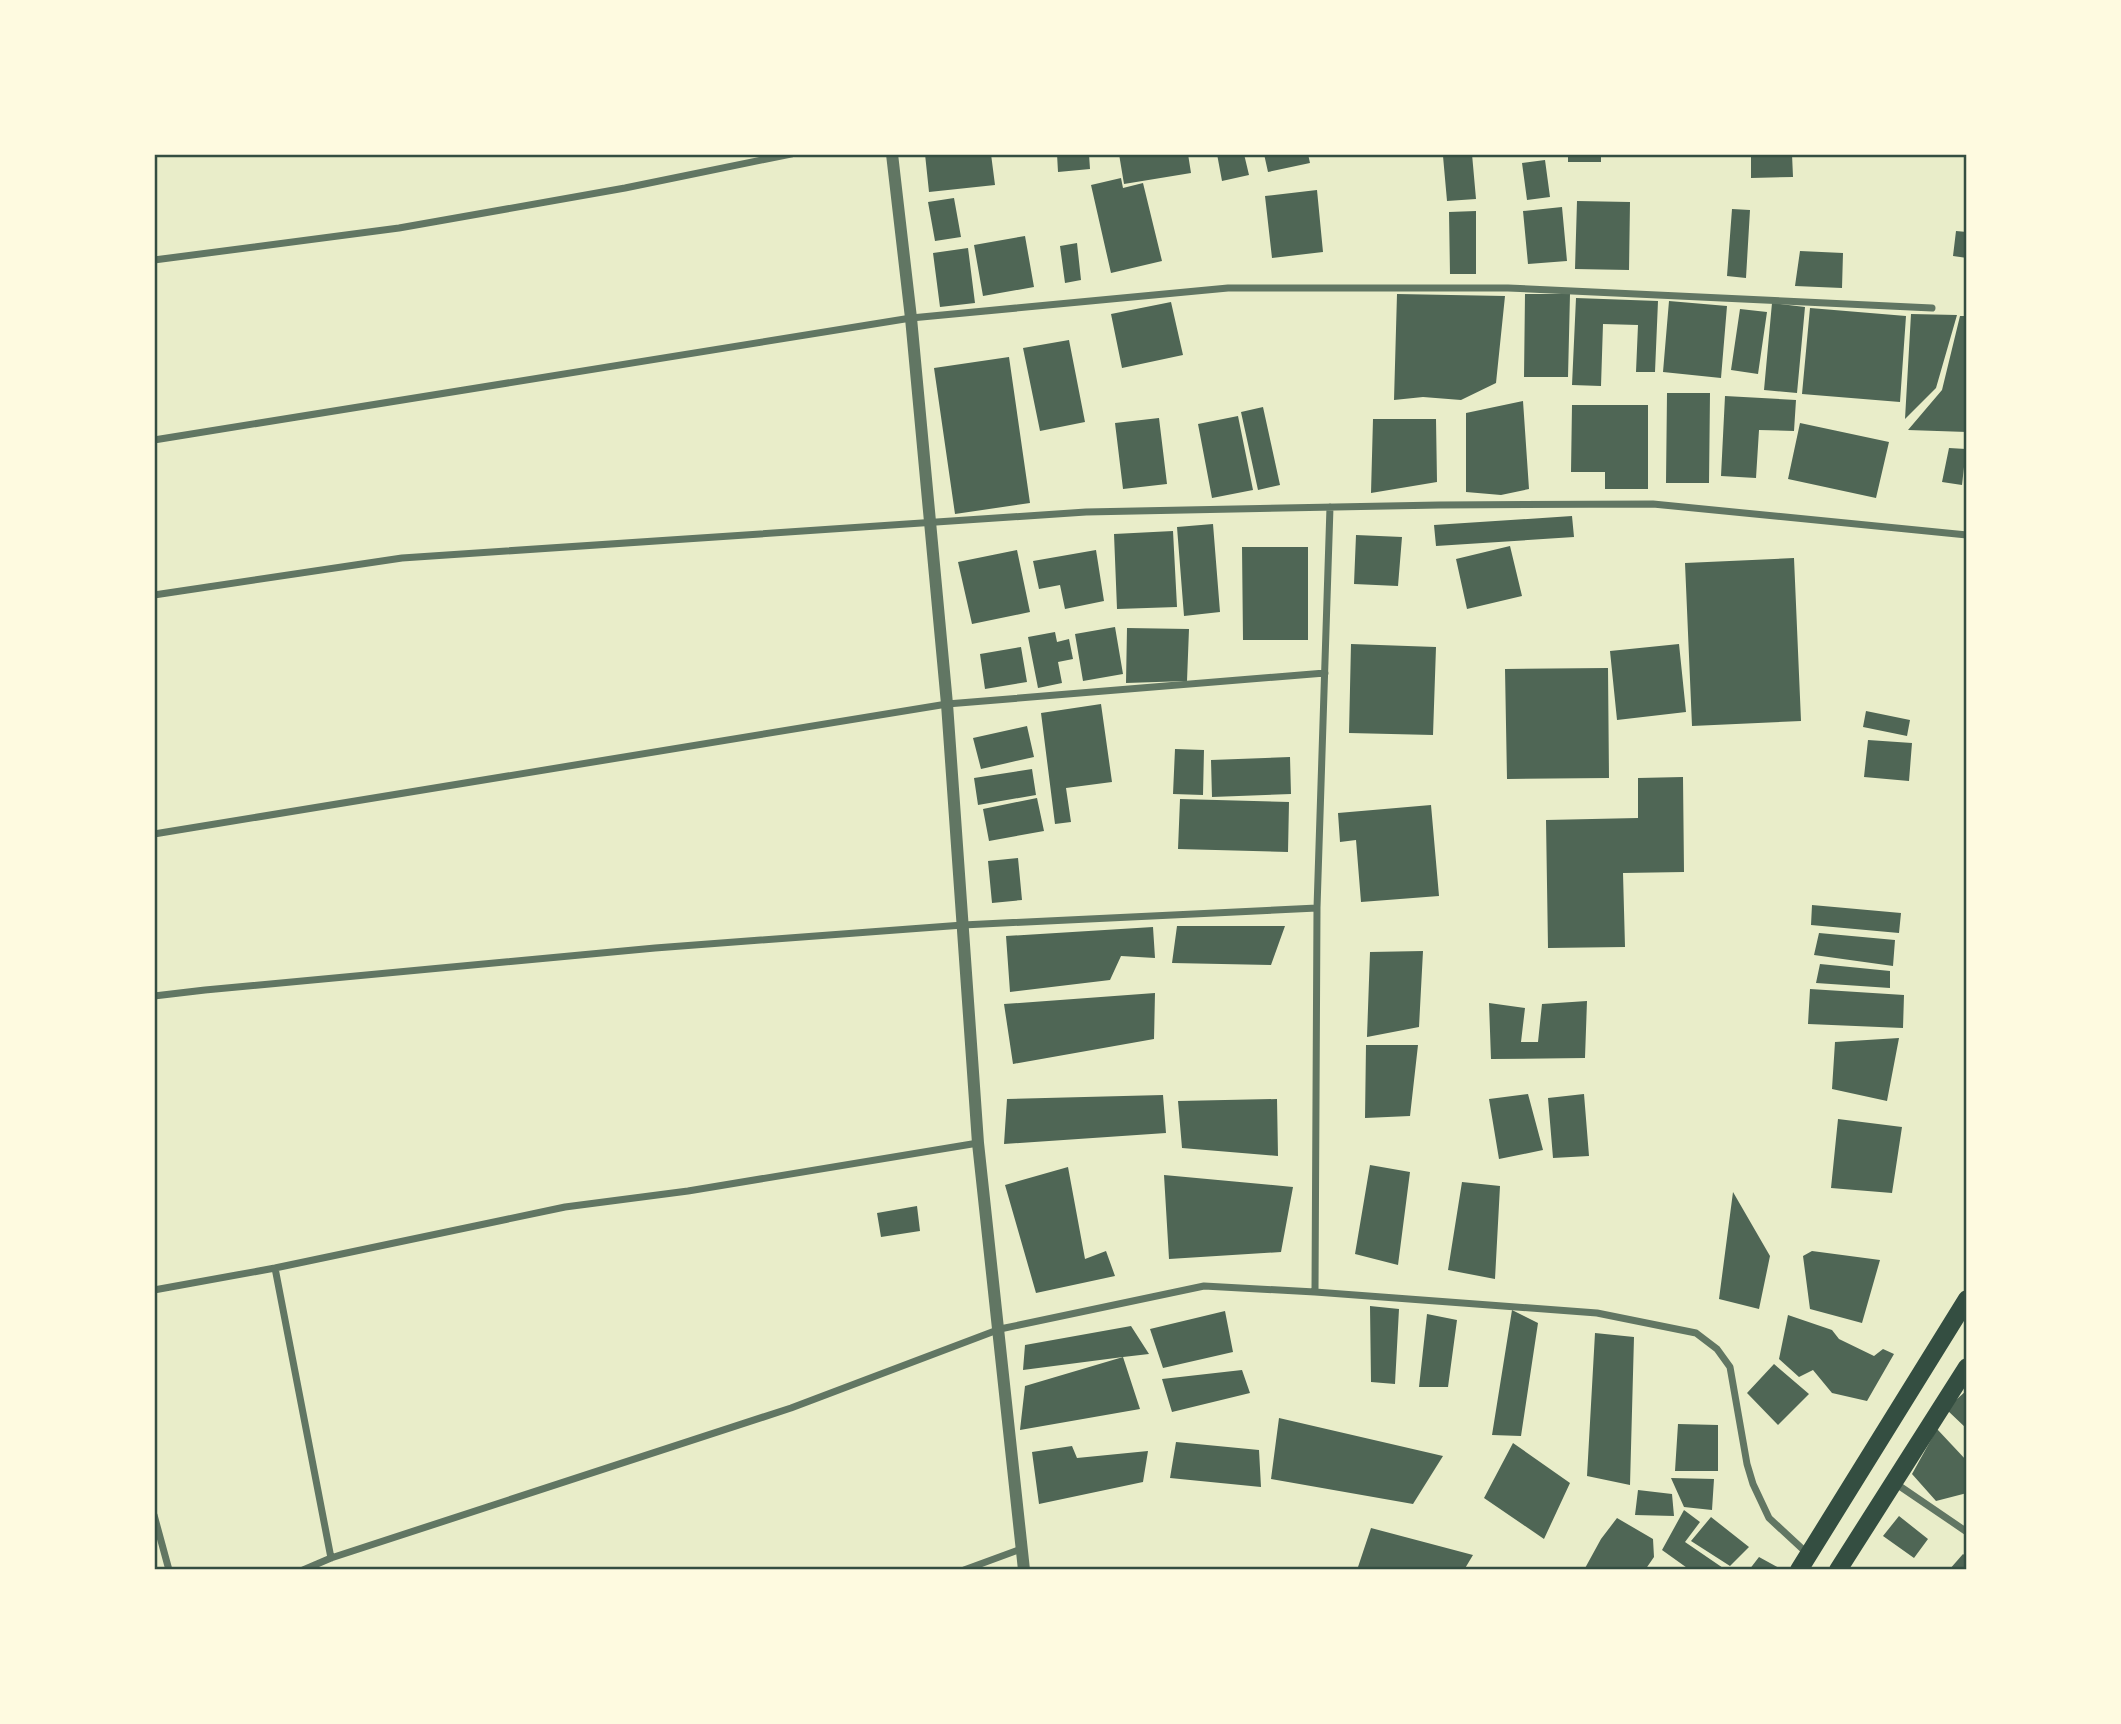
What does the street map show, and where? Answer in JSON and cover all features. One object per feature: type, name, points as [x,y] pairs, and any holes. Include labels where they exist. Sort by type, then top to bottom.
[{"type":"main road","points":[[1804,1562],[1967,1298]]},
{"type":"main road","points":[[1838,1570],[1967,1367]]},
{"type":"street","points":[[154,260],[399,228],[625,188],[791,154]]},
{"type":"street","points":[[892,154],[911,318],[947,704],[978,1143],[1024,1570]]},
{"type":"street","points":[[154,440],[911,318],[1228,288],[1508,288],[1932,308]]},
{"type":"street","points":[[154,595],[402,558],[1086,512],[1653,504],[1967,536]]},
{"type":"street","points":[[1315,1292],[1317,908],[1331,507]]},
{"type":"street","points":[[154,834],[947,704],[1325,673]]},
{"type":"street","points":[[154,996],[655,948],[963,925],[1317,908]]},
{"type":"street","points":[[154,1290],[275,1268],[565,1207],[688,1191],[978,1143]]},
{"type":"street","points":[[275,1268],[331,1558]]},
{"type":"street","points":[[303,1570],[331,1558],[791,1408],[1000,1329],[1204,1286],[1597,1314],[1696,1333],[1717,1349],[1730,1367],[1753,1484],[1769,1518],[1804,1562]]},
{"type":"street","points":[[1894,1482],[1967,1532]]},
{"type":"street","points":[[154,1515],[169,1570]]},
{"type":"street","points":[[964,1570],[1021,1549]]},
{"type":"building","points":[[925,154],[991,154],[995,185],[929,192]]},
{"type":"building","points":[[1057,154],[1089,154],[1090,169],[1058,172]]},
{"type":"building","points":[[1119,154],[1188,154],[1191,173],[1124,184]]},
{"type":"building","points":[[1217,154],[1244,154],[1249,175],[1222,181]]},
{"type":"building","points":[[1264,154],[1308,154],[1310,163],[1268,172]]},
{"type":"building","points":[[1472,154],[1476,199],[1447,201],[1443,156]]},
{"type":"building","points":[[1568,154],[1601,154],[1601,162],[1568,162]]},
{"type":"building","points":[[1751,154],[1792,154],[1793,177],[1751,178]]},
{"type":"building","points":[[1545,160],[1550,197],[1527,200],[1522,163]]},
{"type":"building","points":[[1121,178],[1123,188],[1143,183],[1162,261],[1111,273],[1091,185]]},
{"type":"building","points":[[1317,190],[1323,252],[1272,258],[1265,196]]},
{"type":"building","points":[[954,198],[961,237],[935,241],[928,202]]},
{"type":"building","points":[[1577,201],[1630,202],[1629,270],[1575,269]]},
{"type":"building","points":[[1562,207],[1567,261],[1528,264],[1523,211]]},
{"type":"building","points":[[1732,209],[1750,210],[1746,278],[1727,276]]},
{"type":"building","points":[[1476,211],[1476,274],[1450,274],[1449,212]]},
{"type":"building","points":[[1956,231],[1967,232],[1967,258],[1953,256]]},
{"type":"building","points":[[1025,236],[1034,287],[983,296],[974,245]]},
{"type":"building","points":[[1077,243],[1081,280],[1065,283],[1060,246]]},
{"type":"building","points":[[968,248],[975,303],[940,307],[933,253]]},
{"type":"building","points":[[1800,251],[1843,253],[1842,288],[1795,286]]},
{"type":"building","points":[[1397,294],[1505,296],[1496,383],[1461,400],[1423,397],[1394,400]]},
{"type":"building","points":[[1525,294],[1570,294],[1568,377],[1524,377]]},
{"type":"building","points":[[1576,298],[1658,301],[1655,372],[1636,372],[1638,325],[1603,324],[1601,386],[1572,385]]},
{"type":"building","points":[[1669,301],[1727,306],[1721,378],[1663,372]]},
{"type":"building","points":[[1171,302],[1183,355],[1122,368],[1111,314]]},
{"type":"building","points":[[1772,303],[1805,307],[1797,393],[1764,390]]},
{"type":"building","points":[[1810,308],[1906,316],[1900,402],[1802,394]]},
{"type":"building","points":[[1740,309],[1767,312],[1758,374],[1731,370]]},
{"type":"building","points":[[1911,314],[1957,315],[1936,388],[1905,419]]},
{"type":"building","points":[[1960,316],[1967,316],[1967,432],[1908,430],[1942,390]]},
{"type":"building","points":[[1069,340],[1085,422],[1040,431],[1023,348]]},
{"type":"building","points":[[1009,357],[1030,503],[955,514],[934,368]]},
{"type":"building","points":[[1667,393],[1710,393],[1709,483],[1666,483]]},
{"type":"building","points":[[1725,396],[1796,400],[1794,431],[1759,430],[1756,478],[1721,476]]},
{"type":"building","points":[[1523,401],[1529,489],[1501,495],[1466,492],[1466,413]]},
{"type":"building","points":[[1572,405],[1648,405],[1648,489],[1605,489],[1605,472],[1571,472]]},
{"type":"building","points":[[1263,407],[1280,485],[1258,490],[1241,412]]},
{"type":"building","points":[[1238,416],[1253,490],[1212,498],[1198,424]]},
{"type":"building","points":[[1159,418],[1167,484],[1123,489],[1115,423]]},
{"type":"building","points":[[1373,419],[1436,419],[1437,482],[1371,493]]},
{"type":"building","points":[[1800,423],[1889,442],[1876,498],[1788,479]]},
{"type":"building","points":[[1949,448],[1966,449],[1962,485],[1942,482]]},
{"type":"building","points":[[1572,516],[1574,537],[1436,546],[1434,525]]},
{"type":"building","points":[[1213,524],[1220,612],[1184,616],[1177,527]]},
{"type":"building","points":[[1173,531],[1177,607],[1117,609],[1114,534]]},
{"type":"building","points":[[1356,535],[1402,537],[1398,586],[1354,584]]},
{"type":"building","points":[[1510,546],[1522,596],[1467,609],[1456,559]]},
{"type":"building","points":[[1242,547],[1308,547],[1308,640],[1243,640]]},
{"type":"building","points":[[1017,550],[1030,612],[972,624],[958,562]]},
{"type":"building","points":[[1096,550],[1104,601],[1065,609],[1060,585],[1039,589],[1033,561]]},
{"type":"building","points":[[1794,558],[1801,721],[1692,726],[1685,563]]},
{"type":"building","points":[[1115,627],[1123,674],[1083,681],[1075,634]]},
{"type":"building","points":[[1127,628],[1189,629],[1187,681],[1126,683]]},
{"type":"building","points":[[1055,632],[1057,642],[1069,639],[1073,659],[1058,662],[1062,683],[1038,688],[1028,637]]},
{"type":"building","points":[[1351,644],[1436,647],[1433,735],[1349,733]]},
{"type":"building","points":[[1679,644],[1686,712],[1617,720],[1610,651]]},
{"type":"building","points":[[1021,647],[1027,682],[985,689],[980,654]]},
{"type":"building","points":[[1608,668],[1609,778],[1507,779],[1505,669]]},
{"type":"building","points":[[1101,704],[1112,782],[1066,788],[1071,822],[1055,824],[1041,713]]},
{"type":"building","points":[[1866,711],[1910,720],[1907,736],[1863,727]]},
{"type":"building","points":[[1027,726],[1034,757],[981,769],[973,738]]},
{"type":"building","points":[[1868,740],[1912,743],[1909,781],[1864,777]]},
{"type":"building","points":[[1175,749],[1204,750],[1203,795],[1173,794]]},
{"type":"building","points":[[1290,757],[1291,794],[1212,797],[1211,760]]},
{"type":"building","points":[[1032,769],[1036,795],[978,805],[974,778]]},
{"type":"building","points":[[1683,777],[1684,872],[1623,873],[1625,947],[1548,948],[1546,820],[1638,818],[1638,778]]},
{"type":"building","points":[[1037,798],[1044,831],[989,841],[983,809]]},
{"type":"building","points":[[1180,799],[1289,802],[1288,852],[1178,849]]},
{"type":"building","points":[[1431,805],[1439,896],[1361,902],[1356,840],[1340,842],[1338,813]]},
{"type":"building","points":[[1018,858],[1022,900],[992,903],[988,861]]},
{"type":"building","points":[[1812,905],[1901,913],[1899,933],[1811,925]]},
{"type":"building","points":[[1177,926],[1285,926],[1271,965],[1172,963]]},
{"type":"building","points":[[1153,927],[1155,958],[1121,956],[1110,980],[1010,992],[1006,936]]},
{"type":"building","points":[[1819,933],[1895,940],[1893,966],[1814,955]]},
{"type":"building","points":[[1423,951],[1419,1027],[1367,1037],[1370,952]]},
{"type":"building","points":[[1820,964],[1890,971],[1890,988],[1816,983]]},
{"type":"building","points":[[1810,989],[1904,995],[1903,1028],[1808,1024]]},
{"type":"building","points":[[1155,993],[1154,1039],[1013,1064],[1004,1004]]},
{"type":"building","points":[[1587,1001],[1585,1058],[1491,1059],[1489,1003],[1525,1008],[1521,1042],[1538,1042],[1542,1004]]},
{"type":"building","points":[[1899,1038],[1887,1101],[1832,1089],[1835,1042]]},
{"type":"building","points":[[1366,1045],[1418,1045],[1410,1116],[1365,1118]]},
{"type":"building","points":[[1528,1094],[1543,1150],[1499,1159],[1489,1099]]},
{"type":"building","points":[[1584,1094],[1589,1156],[1553,1158],[1548,1098]]},
{"type":"building","points":[[1163,1095],[1166,1133],[1004,1144],[1007,1099]]},
{"type":"building","points":[[1277,1099],[1278,1156],[1182,1148],[1178,1101]]},
{"type":"building","points":[[1838,1119],[1902,1127],[1892,1193],[1831,1188]]},
{"type":"building","points":[[1370,1165],[1410,1172],[1398,1265],[1355,1254]]},
{"type":"building","points":[[1068,1167],[1085,1259],[1106,1251],[1115,1276],[1036,1293],[1005,1185]]},
{"type":"building","points":[[1164,1175],[1293,1187],[1281,1252],[1169,1259]]},
{"type":"building","points":[[1462,1182],[1500,1186],[1495,1279],[1448,1270]]},
{"type":"building","points":[[1733,1192],[1770,1256],[1759,1309],[1719,1299]]},
{"type":"building","points":[[917,1206],[920,1231],[881,1237],[877,1213]]},
{"type":"building","points":[[1812,1251],[1880,1260],[1862,1323],[1810,1309],[1803,1256]]},
{"type":"building","points":[[1370,1306],[1399,1309],[1395,1384],[1371,1382]]},
{"type":"building","points":[[1512,1310],[1538,1323],[1521,1436],[1492,1435]]},
{"type":"building","points":[[1225,1311],[1233,1352],[1163,1368],[1150,1329]]},
{"type":"building","points":[[1427,1314],[1457,1320],[1448,1387],[1419,1387]]},
{"type":"building","points":[[1788,1315],[1832,1330],[1839,1339],[1874,1356],[1883,1349],[1894,1354],[1867,1401],[1832,1393],[1813,1370],[1799,1377],[1779,1359]]},
{"type":"building","points":[[1131,1326],[1149,1354],[1023,1370],[1025,1345]]},
{"type":"building","points":[[1595,1333],[1634,1337],[1630,1485],[1587,1476]]},
{"type":"building","points":[[1123,1357],[1140,1409],[1020,1430],[1025,1386]]},
{"type":"building","points":[[1774,1364],[1809,1394],[1778,1425],[1747,1393]]},
{"type":"building","points":[[1242,1370],[1250,1393],[1172,1412],[1162,1379]]},
{"type":"building","points":[[1967,1390],[1967,1429],[1946,1409]]},
{"type":"building","points":[[1279,1418],[1443,1456],[1413,1504],[1271,1479]]},
{"type":"building","points":[[1678,1424],[1718,1425],[1718,1471],[1675,1471]]},
{"type":"building","points":[[1937,1429],[1967,1461],[1967,1493],[1936,1501],[1912,1474]]},
{"type":"building","points":[[1176,1442],[1259,1450],[1261,1487],[1170,1478]]},
{"type":"building","points":[[1513,1443],[1570,1483],[1544,1539],[1484,1498]]},
{"type":"building","points":[[1072,1446],[1077,1458],[1148,1451],[1143,1482],[1039,1504],[1032,1452]]},
{"type":"building","points":[[1671,1478],[1714,1479],[1712,1510],[1684,1507]]},
{"type":"building","points":[[1638,1490],[1672,1494],[1674,1516],[1635,1515]]},
{"type":"building","points":[[1684,1510],[1700,1522],[1685,1542],[1726,1570],[1690,1570],[1662,1550]]},
{"type":"building","points":[[1899,1516],[1928,1539],[1914,1558],[1883,1536]]},
{"type":"building","points":[[1711,1517],[1749,1547],[1730,1566],[1691,1541]]},
{"type":"building","points":[[1617,1518],[1653,1539],[1654,1557],[1645,1570],[1584,1570],[1601,1539]]},
{"type":"building","points":[[1371,1528],[1473,1555],[1464,1570],[1357,1570]]},
{"type":"building","points":[[1963,1554],[1967,1557],[1967,1570],[1949,1570]]},
{"type":"building","points":[[1759,1557],[1783,1570],[1749,1570]]}]
